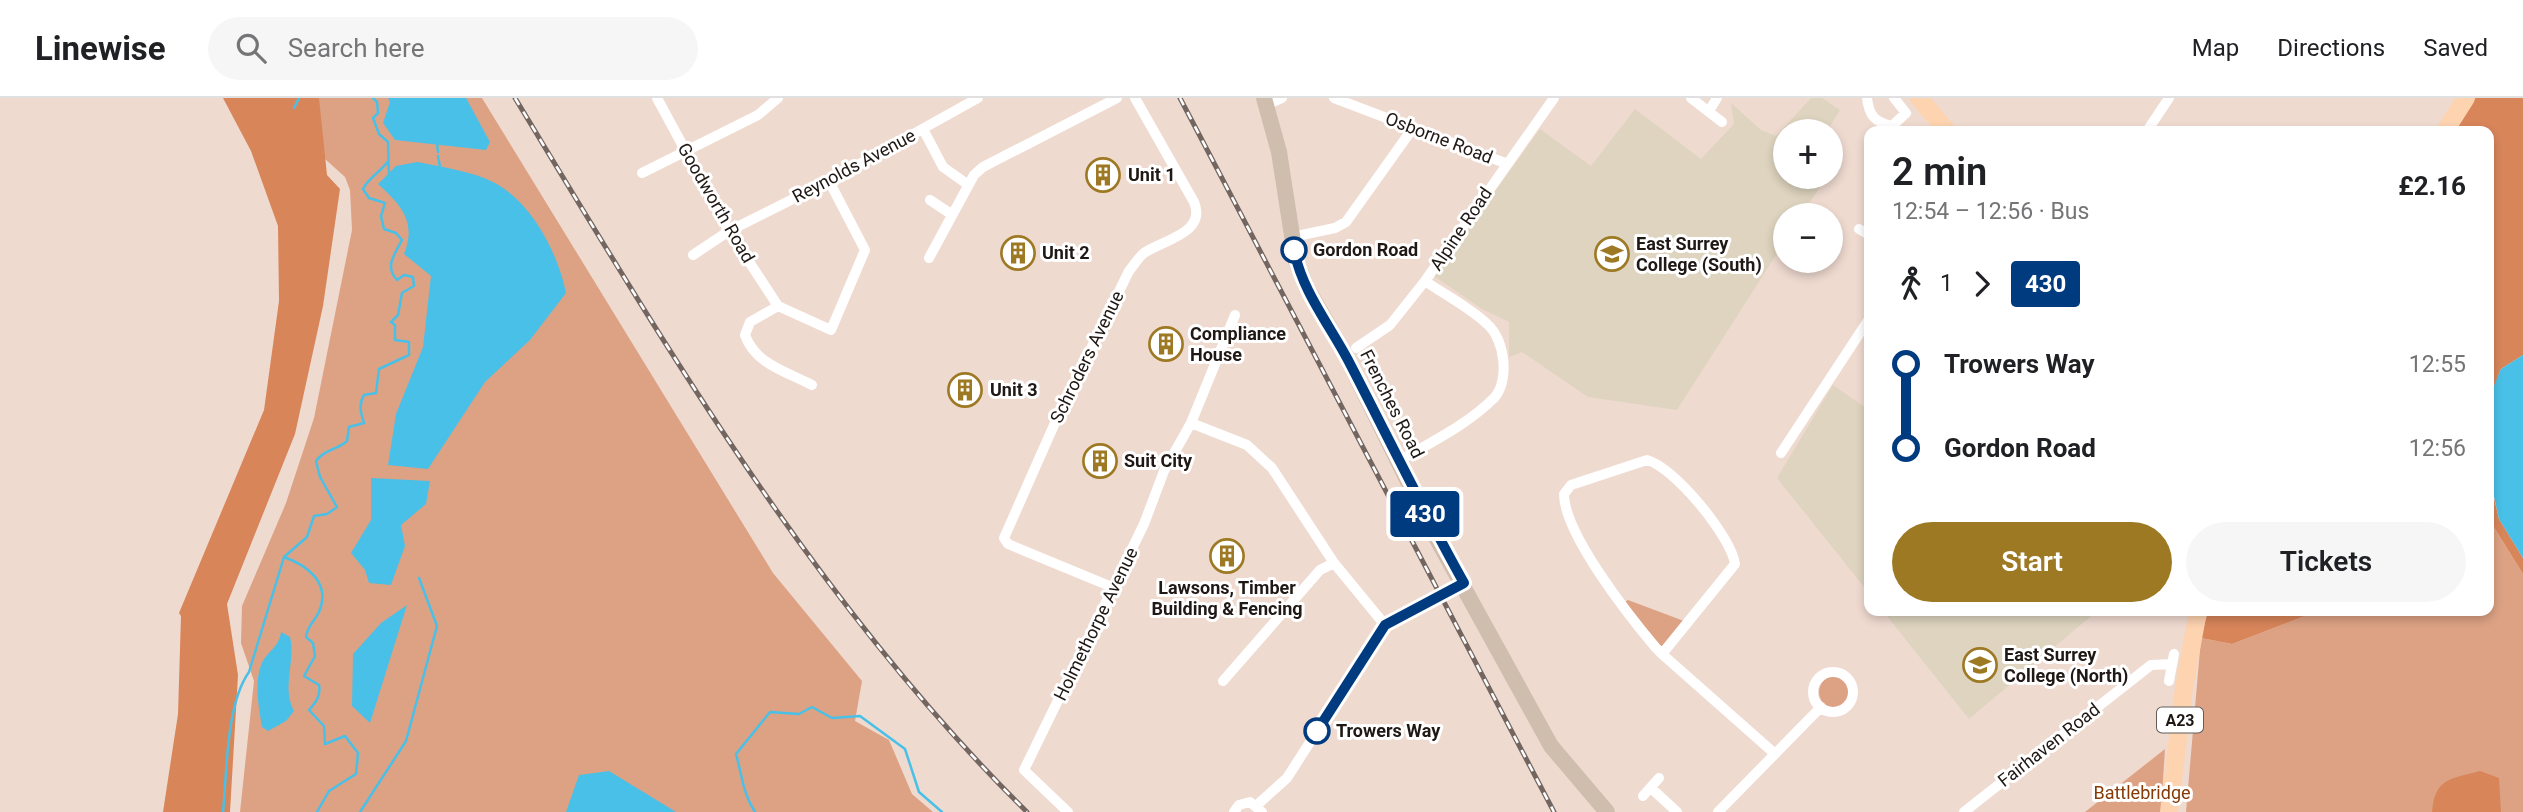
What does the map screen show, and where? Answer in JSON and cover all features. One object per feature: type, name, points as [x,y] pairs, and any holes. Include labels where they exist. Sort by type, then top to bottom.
[{"type":"main road","points":[[1919,98],[1943,126]]},
{"type":"main road","points":[[2448,126],[2466,98]]},
{"type":"main road","name":"A23","points":[[2169,812],[2183,688],[2197,616]]},
{"type":"street","name":"Goodworth Road","points":[[657,98],[729,230],[778,306]]},
{"type":"street","points":[[642,173],[758,115],[778,98]]},
{"type":"street","name":"Reynolds Avenue","points":[[693,255],[729,230],[829,181],[978,98]]},
{"type":"street","points":[[929,258],[967,184],[983,167],[1117,98]]},
{"type":"street","name":"Schroders Avenue","points":[[1112,587],[1008,544],[1004,538],[1053,427],[1129,271],[1144,253],[1192,227],[1196,219],[1194,202],[1135,98]]},
{"type":"street","name":"Osborne Road","points":[[1334,98],[1505,163]]},
{"type":"street","name":"Alpine Road","points":[[1356,348],[1390,325],[1425,281],[1505,163],[1554,98]]},
{"type":"street","points":[[1691,98],[1722,122]]},
{"type":"street","points":[[1709,111],[1717,98]]},
{"type":"street","points":[[1867,98],[1869,112],[1878,123],[1888,126]]},
{"type":"street","points":[[2150,126],[2169,98]]},
{"type":"street","points":[[1893,126],[1906,113],[1897,99]]},
{"type":"street","name":"Frenches Road","points":[[1271,100],[1296,261],[1307,288],[1346,356],[1433,532],[1464,583],[1551,746],[1607,812]]},
{"type":"street","points":[[1292,237],[1335,228],[1346,222],[1413,128]]},
{"type":"street","points":[[923,129],[943,167],[967,184]]},
{"type":"street","points":[[813,384],[754,354],[745,335],[750,322],[778,306],[831,330],[864,250],[829,181]]},
{"type":"street","points":[[930,200],[951,214]]},
{"type":"street","points":[[1399,461],[1457,426],[1496,396],[1505,358],[1499,341],[1488,324],[1425,281]]},
{"type":"street","name":"Holmethorpe Avenue","points":[[1068,812],[1024,770],[1144,524],[1164,471],[1191,423],[1234,314]]},
{"type":"street","points":[[1781,453],[1864,327]]},
{"type":"street","points":[[1191,423],[1247,445],[1272,468],[1334,562],[1385,625]]},
{"type":"street","points":[[1662,654],[1735,564],[1730,544],[1668,470],[1647,460],[1571,485],[1563,494],[1564,504],[1615,600],[1662,654],[1774,753]]},
{"type":"street","points":[[1223,681],[1320,570],[1334,562]]},
{"type":"street","points":[[1234,812],[1245,802],[1259,809],[1287,778],[1385,625],[1464,583]]},
{"type":"street","name":"Fairhaven Road","points":[[1964,812],[2151,665],[2173,659],[2169,681]]},
{"type":"street","points":[[1718,812],[1821,707]]},
{"type":"street","points":[[1659,778],[1647,792],[1677,812]]},
{"type":"shaded area","points":[[223,98],[319,98],[327,175],[340,189],[323,306],[295,434],[227,604],[238,675],[230,812],[163,812],[178,714],[179,613],[264,410],[279,301],[278,226],[251,151]]},
{"type":"shaded area","name":"East Surrey College (South)","points":[[1811,98],[1822,98],[1840,110],[1834,119],[1792,119]]},
{"type":"shaded area","points":[[2466,98],[2523,98],[2523,355],[2501,369],[2494,387],[2494,126],[2448,126]]},
{"type":"shaded area","name":"East Surrey College (South)","points":[[1731,103],[1761,130],[1773,135],[1773,189],[1819,189],[1809,203],[1773,203],[1773,260],[1677,410],[1588,397],[1522,352],[1509,357],[1509,322],[1482,309],[1434,276],[1540,129],[1591,166],[1635,109],[1701,159],[1734,124]]},
{"type":"shaded area","points":[[1833,385],[1864,407],[1864,587],[1777,478]]},
{"type":"shaded area","points":[[2494,499],[2499,519],[2523,558],[2523,574],[2494,527]]},
{"type":"shaded area","name":"East Surrey College (North)","points":[[1887,616],[2091,616],[1969,719]]},
{"type":"shaded area","points":[[2207,616],[2305,616],[2232,644],[2201,638]]},
{"type":"shaded area","points":[[2480,771],[2499,778],[2501,812],[2432,812],[2441,786],[2452,779]]},
{"type":"green space","points":[[287,98],[482,98],[773,573],[862,681],[855,721],[889,740],[912,794],[933,812],[240,812],[254,681],[241,643],[242,606],[286,503],[314,418],[352,230],[350,190],[345,177],[325,159]]},
{"type":"green space","points":[[2494,527],[2523,574],[2523,812],[2186,812],[2201,638],[2232,644],[2305,616],[2494,616]]},
{"type":"green space","points":[[1628,600],[1684,621],[1662,647],[1623,603]]},
{"type":"green space","points":[[1835,676],[1846,681],[1851,692],[1846,703],[1835,708],[1824,703],[1819,692],[1824,681]]},
{"type":"green space","name":"Battlebridge","points":[[2165,749],[2161,812],[2085,812]]},
{"type":"water","points":[[388,98],[466,98],[490,142],[486,150],[395,140],[383,123],[390,102]]},
{"type":"water","points":[[417,162],[477,175],[495,183],[521,203],[550,246],[566,293],[530,340],[485,382],[428,469],[388,465],[396,414],[423,347],[431,276],[404,254],[408,243],[408,223],[394,199],[378,184],[396,166]]},
{"type":"water","points":[[2523,355],[2523,558],[2499,519],[2494,496],[2494,386],[2501,369]]},
{"type":"water","points":[[371,478],[430,481],[426,504],[401,525],[405,546],[391,585],[369,583],[365,570],[351,553],[371,520]]},
{"type":"water","points":[[407,605],[370,723],[352,706],[353,654],[381,623]]},
{"type":"water","points":[[281,632],[290,637],[289,693],[294,711],[286,721],[268,731],[262,727],[258,680],[261,665],[278,642]]},
{"type":"water","points":[[609,771],[676,812],[566,812],[579,775]]},
{"type":"waterway","points":[[294,108],[299,98]]},
{"type":"waterway","points":[[373,98],[377,102],[378,113],[373,118],[379,134],[388,142],[389,176]]},
{"type":"waterway","points":[[437,144],[438,152]]},
{"type":"waterway","points":[[438,156],[440,167]]},
{"type":"waterway","points":[[223,812],[229,739],[236,702],[249,672],[284,557],[307,537],[314,516],[327,514],[337,507],[320,477],[316,461],[347,441],[349,427],[364,423],[361,402],[364,395],[376,393],[379,369],[409,355],[409,342],[395,340],[395,325],[391,322],[398,315],[402,293],[414,286],[413,277],[404,275],[397,280],[393,275],[392,260],[402,240],[396,233],[384,229],[381,216],[385,203],[369,198],[363,189],[389,160]]},
{"type":"waterway","points":[[284,557],[309,571],[320,585],[322,593],[319,612],[306,637],[313,643],[315,656],[304,676],[319,685],[317,699],[309,710],[324,726],[325,744],[345,736],[358,753],[356,774],[329,791],[317,812]]},
{"type":"waterway","points":[[360,812],[406,741],[437,626],[419,578]]},
{"type":"waterway","points":[[755,812],[745,791],[736,754],[770,712],[799,714],[812,707],[832,718],[860,716],[905,749],[919,792],[942,812]]},
{"type":"railway","points":[[515,98],[688,379],[813,561],[880,649],[951,732],[1027,812]]},
{"type":"railway","points":[[1180,98],[1554,812]]},
{"type":"bus line","name":"430","points":[[1294,250],[1307,288],[1346,356],[1433,532],[1464,583],[1385,625],[1317,731]]},
{"type":"place","name":"Unit 1","points":[[1103,175]]},
{"type":"place","name":"Gordon Road","points":[[1294,250]]},
{"type":"place","name":"Unit 2","points":[[1018,253]]},
{"type":"place","name":"East Surrey College (South)","points":[[1612,254]]},
{"type":"place","name":"Compliance House","points":[[1166,344]]},
{"type":"place","name":"Unit 3","points":[[965,390]]},
{"type":"place","name":"Suit City","points":[[1100,461]]},
{"type":"place","name":"Lawsons, Timber Building & Fencing","points":[[1227,556]]},
{"type":"place","name":"East Surrey College (North)","points":[[1980,665]]},
{"type":"place","name":"Trowers Way","points":[[1317,731]]}]
